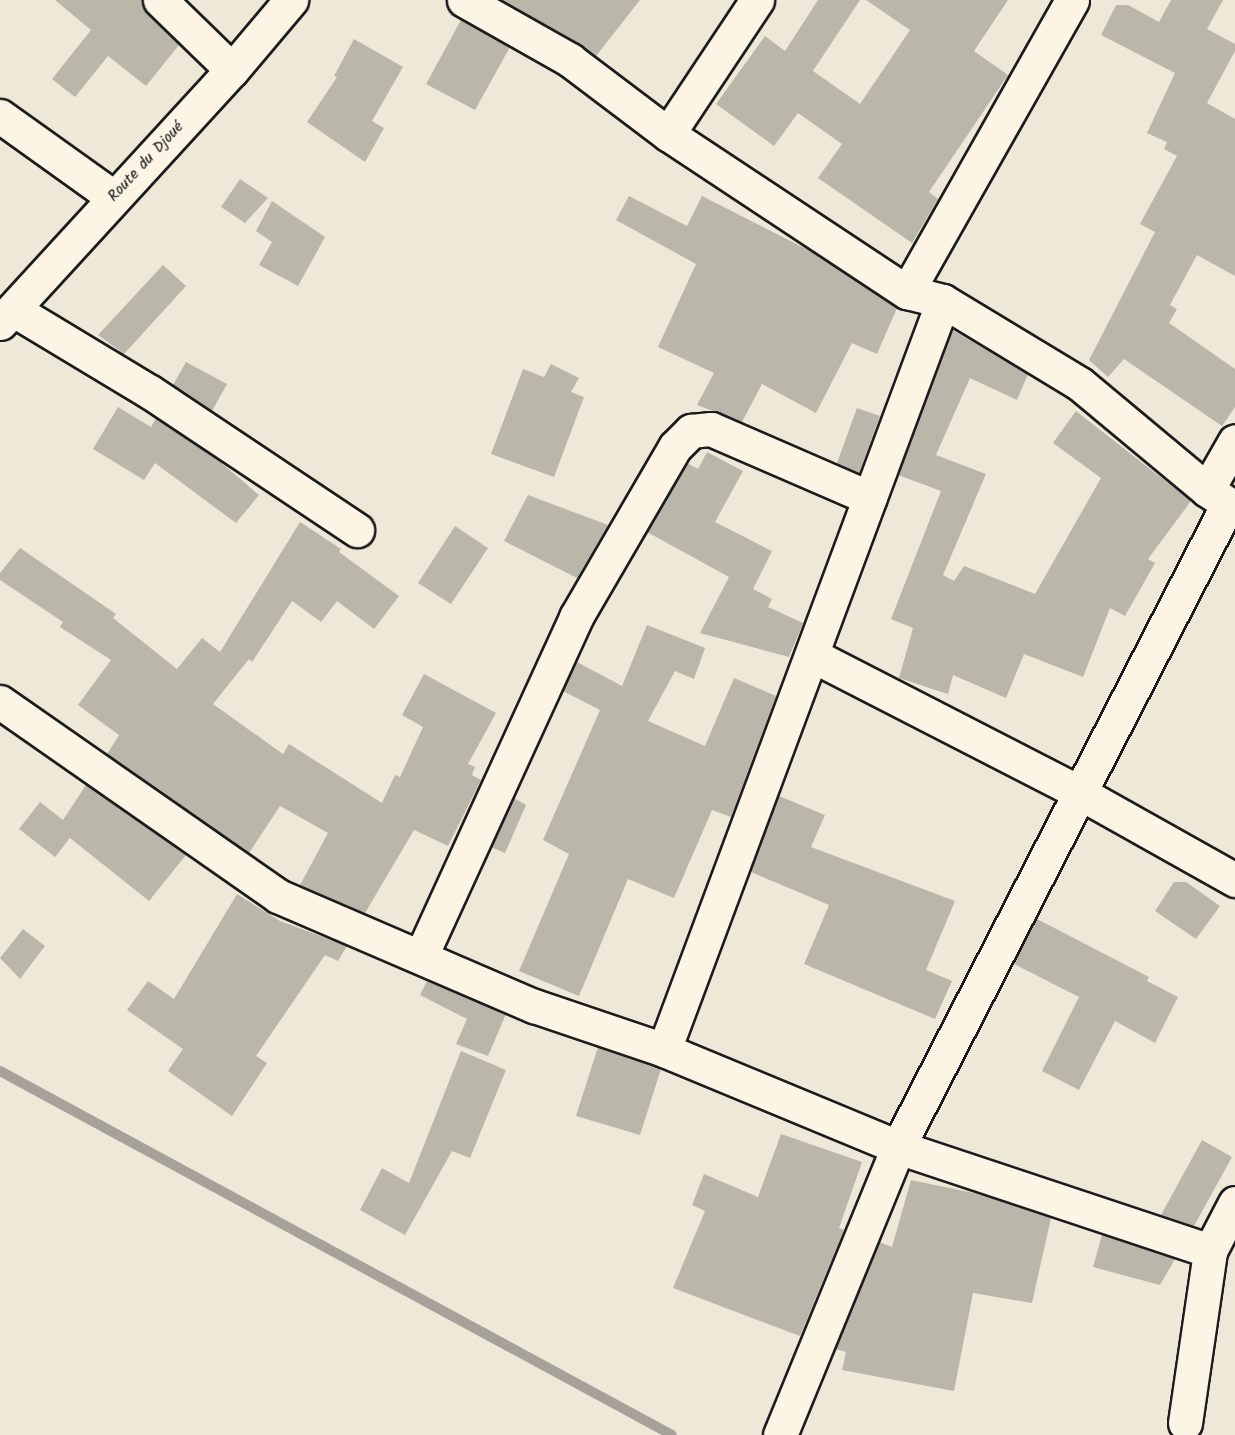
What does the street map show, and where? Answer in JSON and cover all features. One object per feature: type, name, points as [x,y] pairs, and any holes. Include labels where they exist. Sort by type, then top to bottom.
[{"type":"street","points":[[160,0],[231,70]]},
{"type":"street","name":"Route du Djoué","points":[[7,316],[231,70],[291,0]]},
{"type":"street","points":[[464,0],[570,60],[668,134],[907,292],[943,301],[1080,384],[1223,501]]},
{"type":"street","points":[[668,134],[757,0]]},
{"type":"street","points":[[907,292],[1072,0]]},
{"type":"street","points":[[0,117],[113,197]]},
{"type":"street","points":[[664,1050],[943,301]]},
{"type":"street","points":[[7,316],[150,392],[357,531]]},
{"type":"street","points":[[421,956],[576,616],[675,447],[691,431],[711,429],[870,498]]},
{"type":"street","points":[[780,1435],[898,1147],[1080,793],[1223,501],[1235,441]]},
{"type":"street","points":[[812,655],[1080,793],[1235,880]]},
{"type":"street","points":[[0,702],[278,896],[534,1006],[664,1050],[898,1147],[1210,1251]]},
{"type":"street","points":[[1185,1423],[1210,1251],[1235,1203]]},
{"type":"building","points":[[55,0],[142,0],[147,13],[179,45],[146,86],[108,56],[75,97],[52,79],[91,30]]},
{"type":"building","points":[[502,0],[640,0],[596,56]]},
{"type":"building","points":[[818,0],[860,0],[813,71],[860,104],[910,30],[866,0],[1008,0],[974,51],[1008,75],[929,192],[938,199],[912,243],[818,178],[842,144],[798,113],[774,146],[716,104],[765,36],[785,51]]},
{"type":"building","points":[[1171,0],[1223,0],[1207,29],[1235,44],[1235,51],[1207,103],[1235,119],[1235,276],[1197,255],[1170,305],[1177,309],[1169,323],[1235,369],[1235,407],[1222,426],[1124,359],[1108,377],[1089,360],[1155,232],[1140,224],[1177,156],[1164,149],[1167,142],[1147,133],[1175,73],[1101,35],[1116,5],[1128,5],[1159,22]]},
{"type":"building","points":[[461,20],[510,47],[475,110],[426,84]]},
{"type":"building","points":[[354,39],[403,67],[372,121],[384,128],[365,162],[307,122],[337,77],[334,76]]},
{"type":"building","points":[[240,179],[268,198],[245,223],[221,207]]},
{"type":"building","points":[[629,196],[687,226],[702,196],[812,252],[897,308],[877,354],[852,343],[816,413],[762,384],[742,422],[697,405],[714,373],[658,347],[696,264],[616,220]]},
{"type":"building","points":[[272,201],[325,237],[298,286],[259,265],[272,242],[256,231]]},
{"type":"building","points":[[163,265],[186,286],[124,354],[98,335]]},
{"type":"building","points":[[952,330],[1028,374],[1017,400],[970,378],[936,455],[986,474],[943,575],[954,581],[964,566],[1035,594],[1101,478],[1053,443],[1076,411],[1191,501],[1148,559],[1155,563],[1125,616],[1110,608],[1083,677],[1024,654],[1006,698],[953,675],[948,694],[899,678],[913,628],[891,619],[941,491],[898,475]]},
{"type":"building","points":[[186,362],[227,384],[212,411],[173,385]]},
{"type":"building","points":[[551,364],[579,378],[571,392],[584,397],[554,477],[491,454],[523,369],[544,377]]},
{"type":"building","points":[[118,407],[151,427],[156,418],[218,460],[259,495],[236,523],[155,463],[144,480],[93,449]]},
{"type":"building","points":[[857,408],[880,416],[859,473],[837,463]]},
{"type":"building","points":[[707,452],[743,471],[715,522],[772,551],[753,589],[772,599],[768,607],[803,623],[789,657],[700,633],[729,577],[647,532],[687,463],[698,469]]},
{"type":"building","points":[[528,495],[608,525],[577,578],[504,541]]},
{"type":"building","points":[[300,522],[341,549],[339,552],[399,596],[374,629],[337,601],[321,622],[292,601],[252,662],[249,659],[213,704],[283,754],[289,744],[382,803],[395,775],[400,777],[423,727],[402,715],[424,674],[496,713],[468,764],[475,767],[472,775],[481,780],[448,846],[414,830],[365,913],[300,885],[328,833],[280,806],[249,853],[107,754],[119,735],[78,705],[111,660],[60,627],[63,622],[0,580],[0,573],[20,548],[116,614],[113,618],[177,669],[202,638],[220,652]]},
{"type":"building","points":[[455,526],[488,548],[451,604],[418,583]]},
{"type":"building","points":[[647,625],[705,648],[694,679],[675,671],[648,721],[705,746],[734,678],[776,696],[731,817],[712,810],[674,898],[628,879],[579,996],[519,971],[569,854],[543,840],[600,710],[563,691],[577,662],[622,686]]},
{"type":"building","points":[[86,785],[186,855],[149,901],[70,838],[55,857],[19,829],[40,802],[63,820]]},
{"type":"building","points":[[779,796],[825,815],[811,847],[955,901],[926,970],[952,981],[935,1019],[804,964],[829,905],[751,872]]},
{"type":"building","points":[[514,798],[526,805],[505,853],[491,847]]},
{"type":"building","points":[[1174,882],[1186,882],[1220,906],[1196,939],[1155,911]]},
{"type":"building","points":[[237,894],[280,921],[347,946],[338,961],[325,955],[256,1056],[267,1063],[232,1116],[168,1071],[183,1049],[127,1010],[148,981],[174,999]]},
{"type":"building","points":[[1037,919],[1149,977],[1147,981],[1178,997],[1155,1043],[1115,1021],[1079,1090],[1042,1071],[1079,997],[1014,964]]},
{"type":"building","points":[[23,929],[45,946],[20,979],[0,958]]},
{"type":"building","points":[[427,981],[506,1014],[488,1056],[456,1044],[467,1019],[420,995]]},
{"type":"building","points":[[598,1047],[661,1069],[640,1135],[576,1116]]},
{"type":"building","points":[[461,1051],[506,1070],[470,1158],[452,1151],[405,1235],[360,1210],[382,1168],[409,1183]]},
{"type":"building","points":[[781,1134],[862,1162],[839,1228],[844,1230],[800,1336],[673,1288],[705,1211],[692,1205],[704,1174],[758,1197]]},
{"type":"building","points":[[1202,1140],[1232,1157],[1194,1226],[1161,1215]]},
{"type":"building","points":[[911,1180],[983,1195],[1051,1218],[1032,1303],[973,1293],[954,1391],[842,1370],[846,1352],[836,1349],[879,1242],[892,1247]]},
{"type":"building","points":[[1102,1235],[1175,1259],[1160,1285],[1093,1267]]},
{"type":"waterway","points":[[0,1071],[672,1435]]}]
